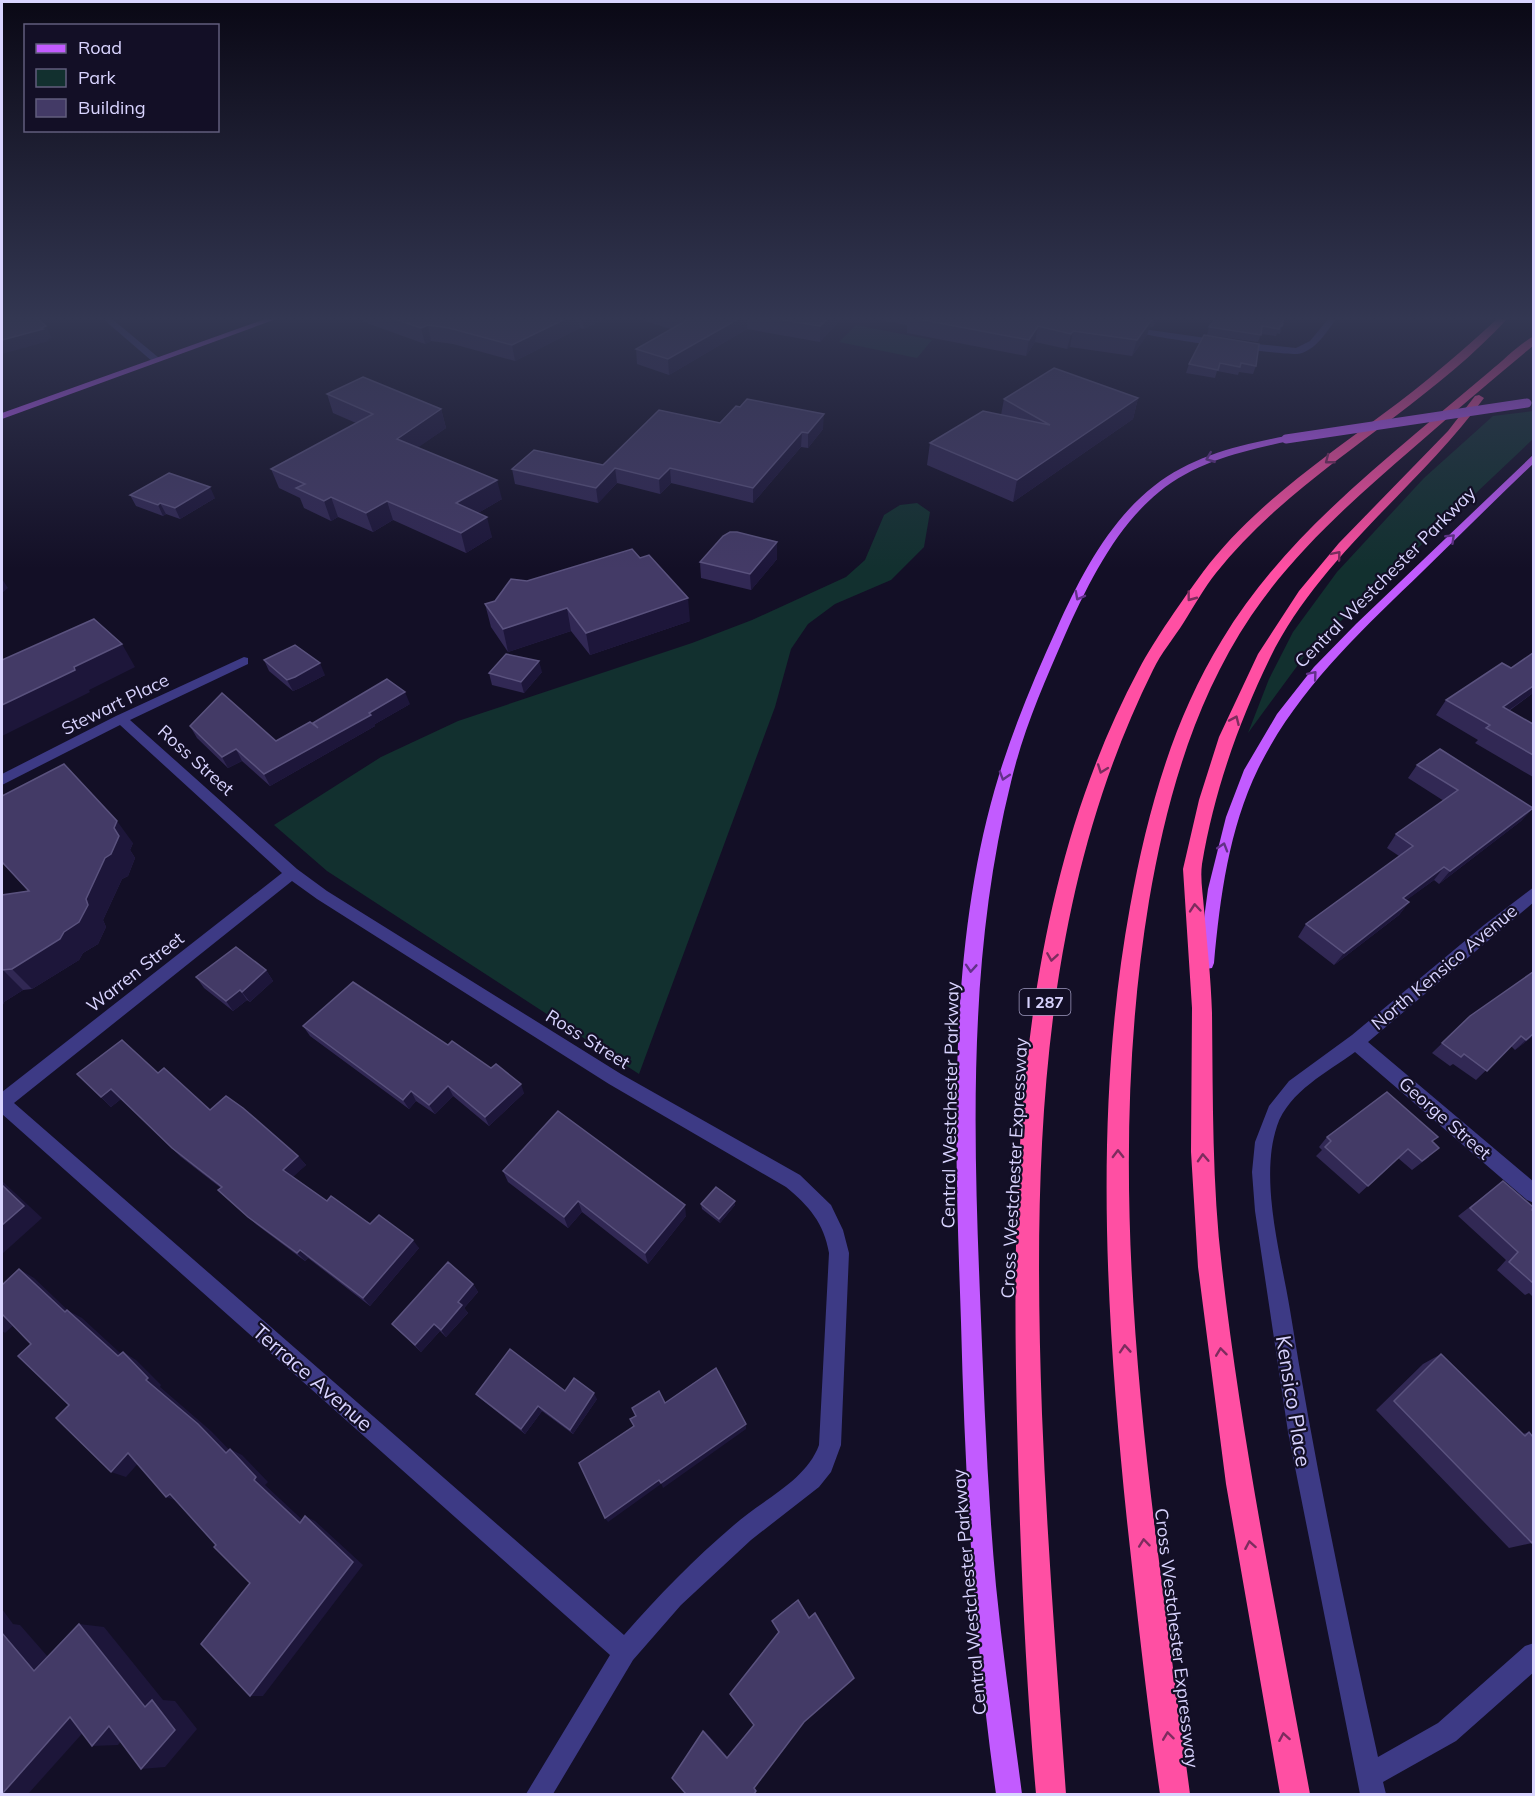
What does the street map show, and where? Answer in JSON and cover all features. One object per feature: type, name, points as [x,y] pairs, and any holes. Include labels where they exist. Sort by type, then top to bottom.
[{"type":"highway","name":"Cross Westchester Expressway","points":[[1051,1794],[1034,1527],[1028,1369],[1028,1233],[1033,1121],[1042,1022],[1056,938],[1072,864],[1111,742],[1133,692],[1158,647],[1211,571],[1269,509],[1406,402]]},
{"type":"highway","name":"Cross Westchester Expressway","points":[[1176,1794],[1140,1511],[1127,1386],[1119,1249],[1118,1138],[1122,1040],[1129,957],[1149,850],[1173,761],[1192,711],[1237,625],[1303,541],[1346,499],[1462,402]]},
{"type":"highway","points":[[1295,1794],[1239,1484],[1210,1267],[1202,1152],[1202,1008],[1192,869],[1207,800],[1227,737],[1265,654],[1304,594],[1344,546],[1452,433],[1476,402]]},
{"type":"main road","points":[[2,416],[41,402]]},
{"type":"main road","name":"Central Westchester Parkway","points":[[1009,1794],[982,1560],[976,1456],[965,1147],[966,1045],[972,956],[988,845],[1002,781],[1020,725],[1049,652],[1092,571],[1126,520],[1154,491],[1190,466],[1236,449],[1286,439],[1530,403]]},
{"type":"main road","name":"Central Westchester Parkway","points":[[1202,1008],[1209,929],[1220,859],[1250,771],[1263,747],[1307,682],[1323,663],[1533,457]]},
{"type":"street","name":"Stewart Place","points":[[2,780],[121,719],[244,661]]},
{"type":"street","name":"Ross Street","points":[[121,719],[292,873],[615,1079],[793,1180],[813,1196],[836,1230],[839,1252],[830,1446],[823,1464],[812,1479],[742,1532],[673,1597],[625,1652]]},
{"type":"street","name":"Warren Street","points":[[2,1102],[292,873]]},
{"type":"street","name":"North Kensico Avenue","points":[[1356,1042],[1449,960],[1533,893]]},
{"type":"street","name":"George Street","points":[[1356,1042],[1533,1194]]},
{"type":"street","name":"Kensico Place","points":[[1356,1042],[1292,1090],[1279,1105],[1269,1123],[1262,1155],[1264,1200],[1294,1411],[1335,1624],[1371,1785]]},
{"type":"street","name":"Terrace Avenue","points":[[2,1102],[625,1652]]},
{"type":"street","points":[[539,1794],[625,1652]]},
{"type":"street","points":[[1371,1785],[1447,1732],[1533,1656]]},
{"type":"green space","points":[[1533,411],[1533,439],[1306,654],[1248,733],[1269,679],[1293,632],[1337,572],[1424,478],[1493,416]]},
{"type":"green space","points":[[917,503],[930,512],[924,547],[891,580],[835,604],[808,624],[791,649],[775,707],[639,1074],[327,871],[274,825],[381,757],[458,721],[692,643],[752,620],[846,577],[865,560],[884,515],[900,505]]},
{"type":"building","points":[[345,402],[423,402],[441,409],[397,439],[497,480],[456,503],[487,517],[461,533],[387,501],[366,513],[331,497],[324,501],[296,488],[305,484],[271,469],[373,414]]},
{"type":"building","points":[[745,402],[761,402],[824,414],[808,433],[802,432],[753,488],[670,468],[659,479],[615,468],[596,488],[512,469],[534,450],[603,465],[659,410],[720,423],[736,406],[740,407]]},
{"type":"building","points":[[1009,402],[1132,402],[1017,480],[930,443],[983,411],[1050,425]]},
{"type":"building","points":[[169,473],[210,487],[175,508],[160,503],[158,505],[130,495]]},
{"type":"building","points":[[730,532],[777,542],[750,574],[700,562],[723,536]]},
{"type":"building","points":[[632,549],[640,558],[649,555],[688,598],[586,633],[567,608],[503,629],[485,604],[495,601],[511,579],[527,581]]},
{"type":"building","points":[[94,619],[122,644],[74,667],[75,670],[2,705],[2,660]]},
{"type":"building","points":[[295,645],[320,663],[287,680],[264,660]]},
{"type":"building","points":[[1533,653],[1533,686],[1503,707],[1533,724],[1533,755],[1486,728],[1490,725],[1446,700],[1502,663],[1511,668]]},
{"type":"building","points":[[506,654],[539,661],[521,682],[489,673]]},
{"type":"building","points":[[387,679],[405,692],[369,713],[371,715],[264,774],[236,749],[222,757],[190,726],[222,693],[276,741],[310,722],[318,728],[313,723]]},
{"type":"building","points":[[1440,749],[1533,808],[1450,871],[1444,867],[1403,898],[1409,902],[1344,953],[1306,924],[1413,846],[1396,834],[1458,790],[1417,765]]},
{"type":"building","points":[[64,764],[117,821],[114,828],[119,836],[111,854],[105,858],[86,899],[88,905],[79,922],[64,932],[60,939],[12,969],[2,970],[2,895],[29,891],[2,862],[2,796]]},
{"type":"building","points":[[236,947],[266,970],[242,992],[240,990],[226,1001],[196,977]]},
{"type":"building","points":[[1533,972],[1533,1034],[1526,1040],[1521,1036],[1487,1071],[1464,1054],[1461,1057],[1442,1043],[1470,1016]]},
{"type":"building","points":[[353,982],[448,1045],[452,1041],[491,1068],[496,1064],[521,1084],[485,1117],[448,1086],[429,1105],[411,1091],[403,1100],[303,1026]]},
{"type":"building","points":[[122,1040],[158,1073],[164,1068],[210,1110],[226,1096],[243,1108],[298,1156],[283,1170],[327,1201],[331,1196],[370,1224],[379,1215],[413,1240],[363,1298],[300,1250],[297,1253],[248,1217],[218,1190],[222,1187],[172,1148],[111,1089],[101,1097],[77,1074]]},
{"type":"building","points":[[1387,1092],[1438,1137],[1432,1141],[1439,1148],[1422,1161],[1408,1149],[1368,1186],[1325,1147],[1331,1141],[1327,1137]]},
{"type":"building","points":[[558,1111],[685,1205],[645,1253],[578,1201],[564,1217],[503,1171]]},
{"type":"building","points":[[1503,1181],[1533,1207],[1533,1283],[1509,1262],[1518,1252],[1470,1208]]},
{"type":"building","points":[[2,1185],[24,1206],[2,1225]]},
{"type":"building","points":[[716,1187],[735,1201],[719,1219],[701,1204]]},
{"type":"building","points":[[448,1262],[473,1284],[458,1302],[462,1305],[441,1330],[434,1324],[415,1345],[392,1324]]},
{"type":"building","points":[[19,1269],[65,1312],[67,1310],[118,1356],[123,1352],[148,1378],[146,1380],[198,1424],[226,1453],[230,1449],[256,1477],[254,1480],[300,1523],[305,1516],[353,1562],[250,1696],[201,1644],[250,1583],[214,1547],[216,1545],[170,1494],[166,1497],[128,1453],[111,1472],[56,1418],[69,1405],[18,1356],[31,1344],[2,1314],[2,1285]]},
{"type":"building","points":[[510,1349],[565,1391],[574,1378],[594,1393],[570,1430],[538,1406],[521,1429],[476,1394]]},
{"type":"building","points":[[1441,1354],[1525,1436],[1529,1432],[1533,1437],[1532,1543],[1394,1401]]},
{"type":"building","points":[[716,1368],[746,1424],[661,1483],[659,1480],[605,1518],[579,1463],[634,1426],[630,1419],[636,1416],[632,1408],[659,1391],[665,1403]]},
{"type":"building","points":[[798,1600],[809,1618],[815,1613],[854,1678],[804,1722],[754,1788],[756,1791],[754,1794],[686,1794],[672,1778],[703,1731],[727,1758],[754,1725],[730,1694],[779,1632],[772,1621]]},
{"type":"building","points":[[79,1624],[145,1707],[152,1700],[175,1730],[141,1769],[109,1726],[92,1746],[70,1717],[2,1794],[2,1633],[34,1671]]}]
